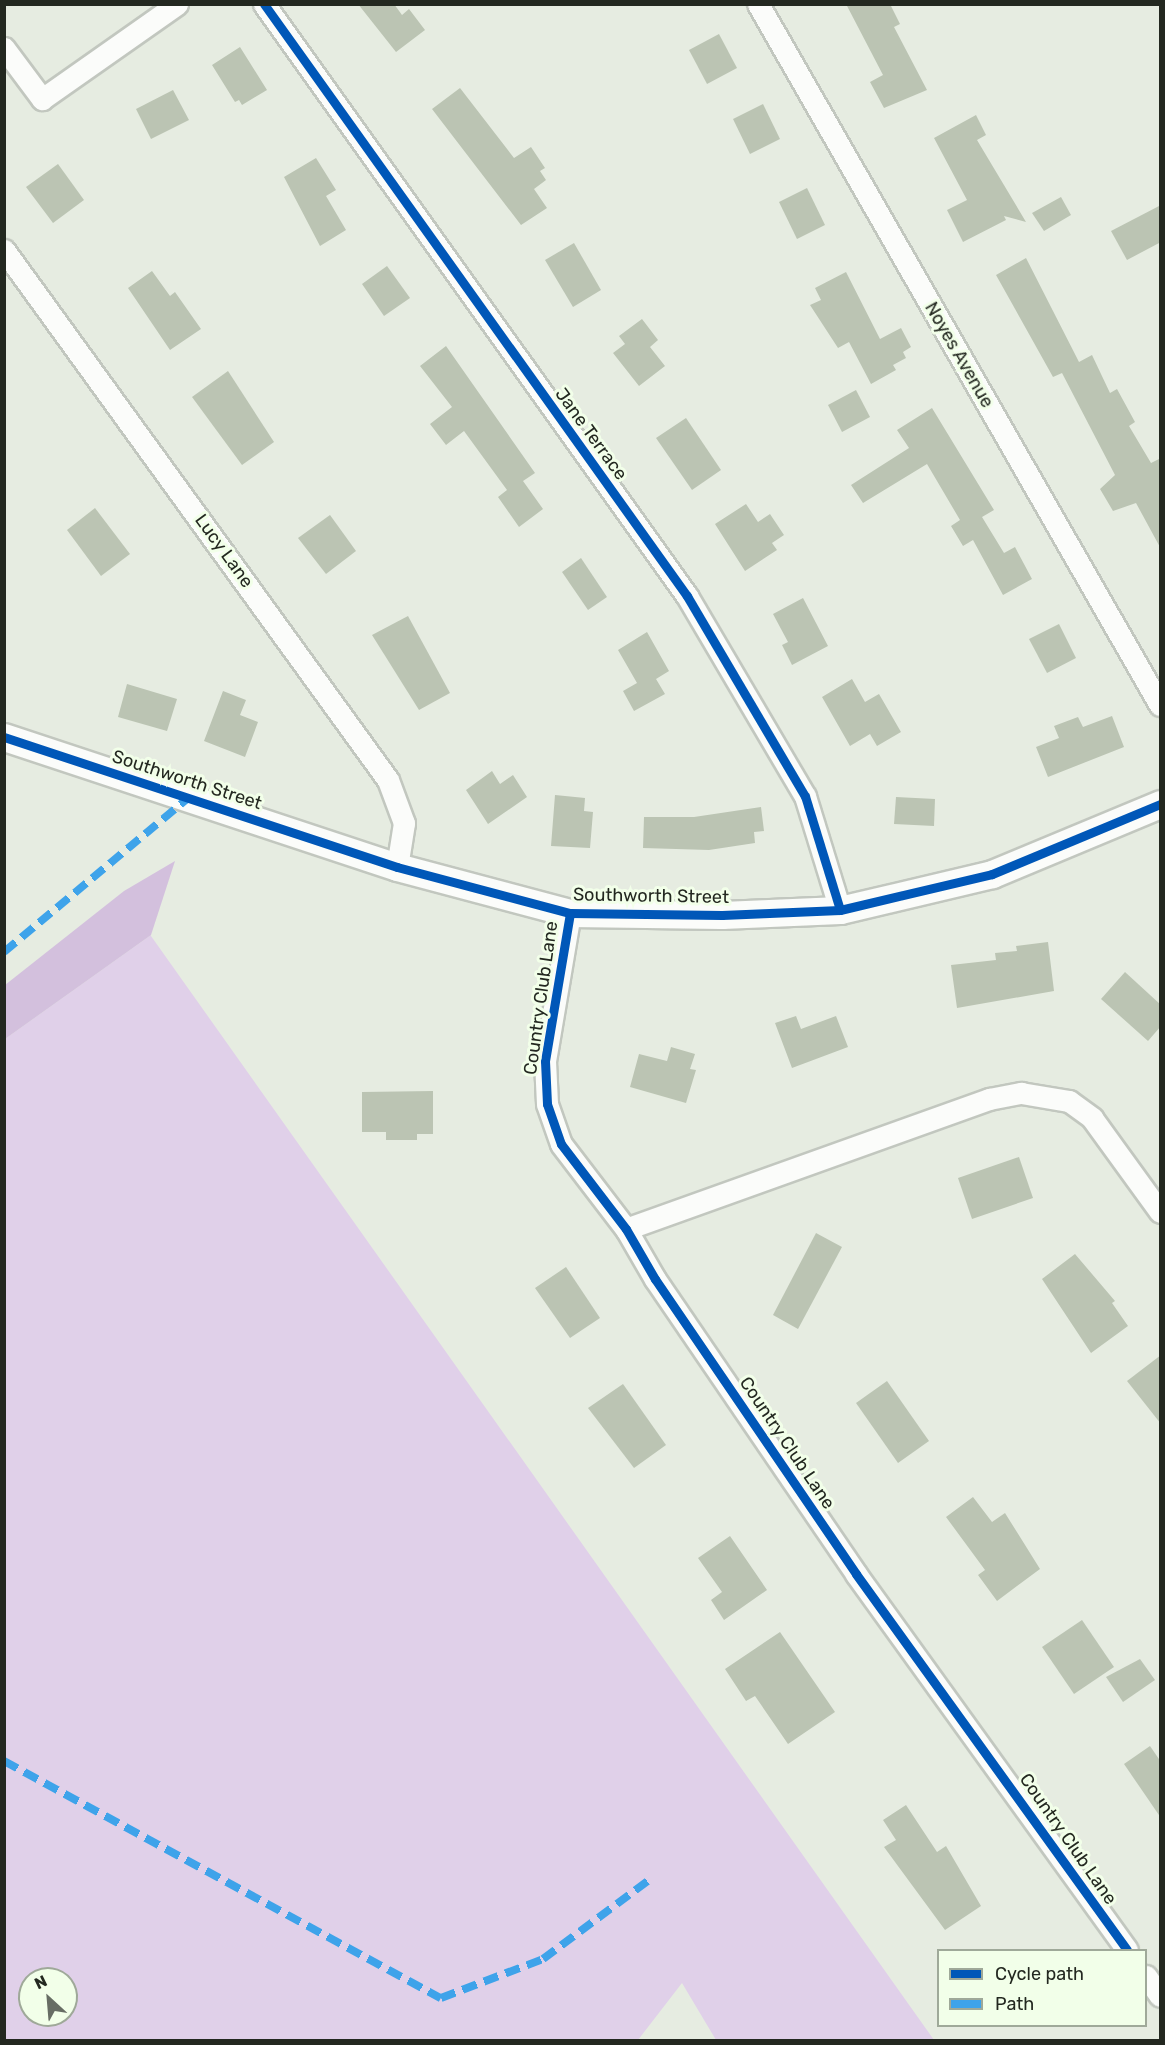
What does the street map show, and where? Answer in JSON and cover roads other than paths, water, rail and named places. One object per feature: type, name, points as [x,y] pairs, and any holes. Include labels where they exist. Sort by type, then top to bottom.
[{"type":"street","points":[[4,48],[42,99],[177,4]]},
{"type":"street","name":"Jane Terrace","points":[[264,4],[687,596],[805,796],[840,910]]},
{"type":"street","name":"Noyes Avenue","points":[[759,4],[1161,705]]},
{"type":"street","name":"Lucy Lane","points":[[4,250],[388,780],[404,824],[397,867]]},
{"type":"street","name":"Southworth Street","points":[[4,737],[397,867],[570,913],[722,915],[840,910],[992,873],[1161,804]]},
{"type":"street","name":"Country Club Lane","points":[[570,913],[546,1051],[547,1104],[572,1162],[626,1229],[655,1279],[850,1565],[1126,1949]]},
{"type":"street","points":[[626,1229],[989,1099],[1021,1093],[1069,1101],[1092,1118],[1161,1212]]},
{"type":"street","points":[[1147,1977],[1161,1995]]}]
